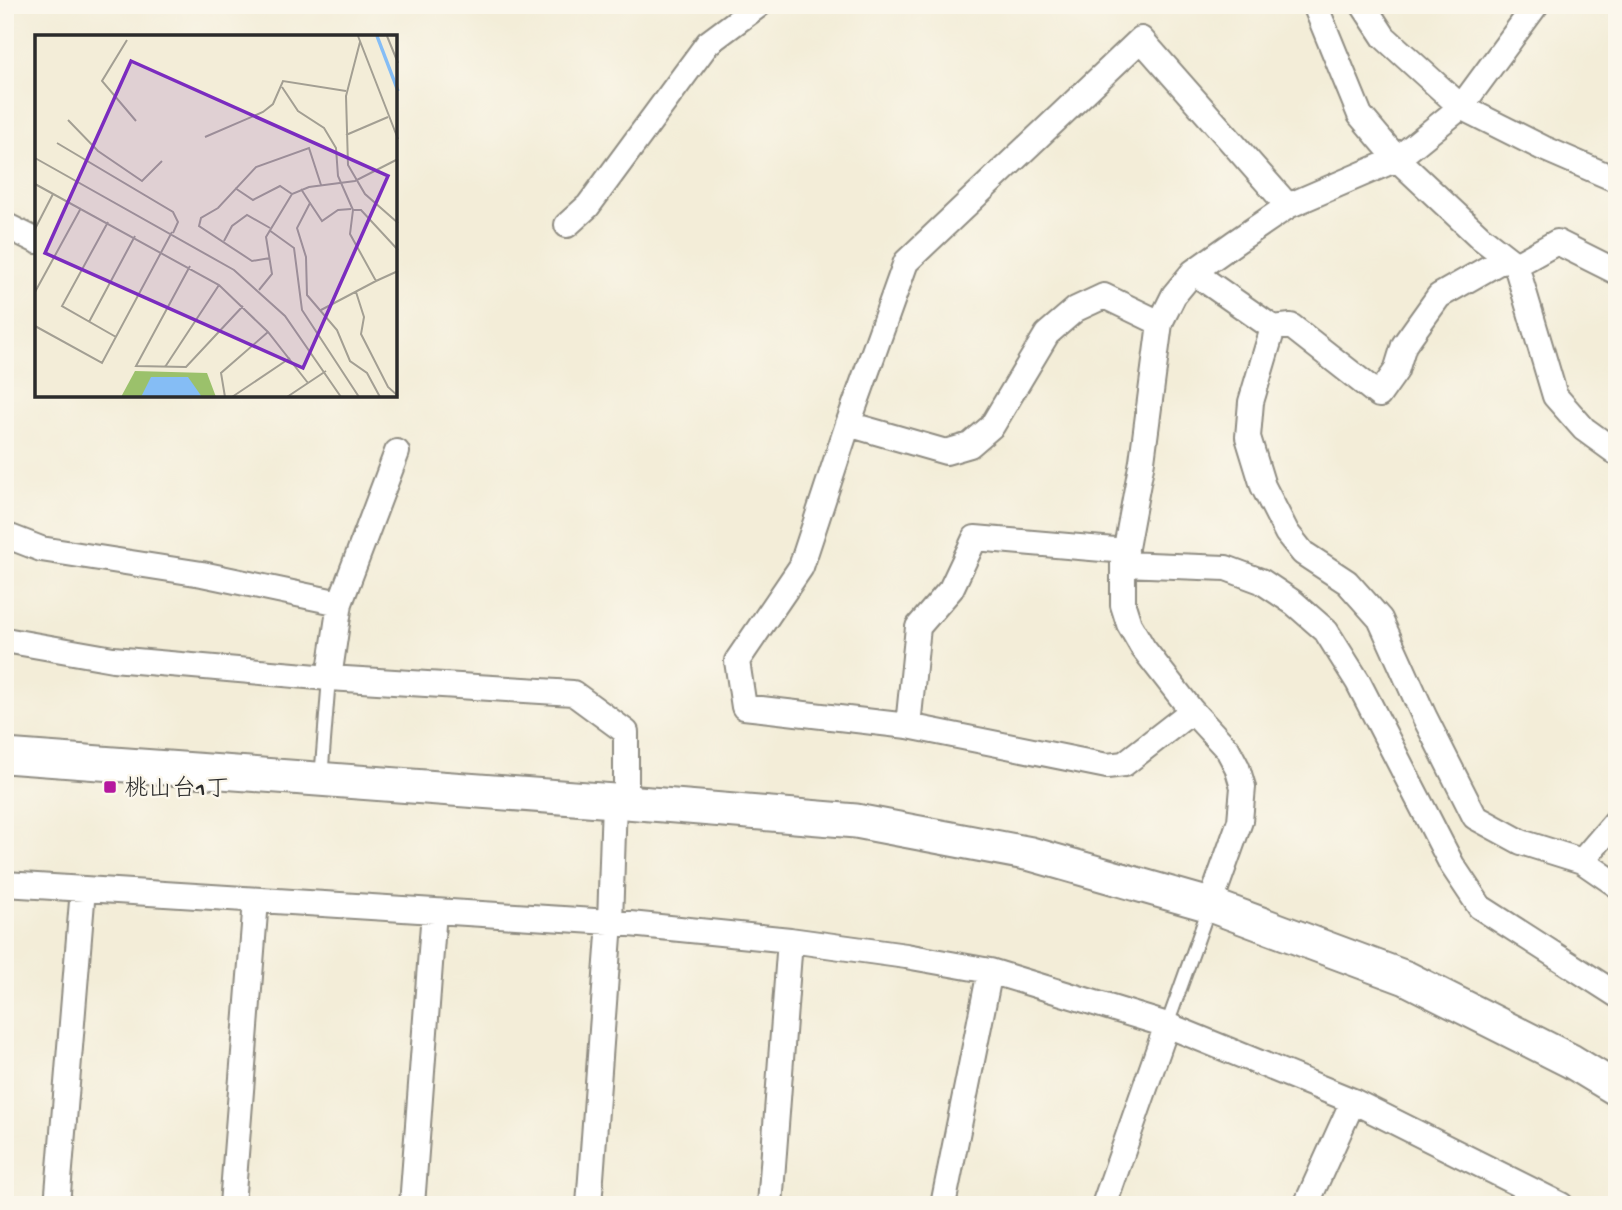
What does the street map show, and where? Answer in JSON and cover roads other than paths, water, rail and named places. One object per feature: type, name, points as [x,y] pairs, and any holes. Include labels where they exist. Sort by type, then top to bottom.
[{"type":"street","points":[[567,225],[588,206],[708,43],[759,5]]},
{"type":"street","points":[[1315,5],[1360,115],[1397,159],[1480,237],[1511,261],[1555,396],[1584,429],[1617,453]]},
{"type":"street","points":[[1363,5],[1384,37],[1461,107],[1543,148],[1617,180]]},
{"type":"street","points":[[1210,905],[1240,821],[1243,787],[1228,750],[1192,711],[1143,649],[1129,624],[1123,605],[1125,558],[1142,461],[1160,323],[1174,295],[1193,272],[1288,206],[1397,159],[1461,107],[1536,5]]},
{"type":"street","points":[[1192,711],[1124,764],[1107,766],[908,726],[744,707],[737,662],[801,567],[848,424],[906,262],[1141,39],[1288,206]]},
{"type":"street","points":[[5,225],[35,240]]},
{"type":"street","points":[[1193,272],[1273,327],[1291,326],[1379,395],[1396,371],[1404,345],[1439,296],[1557,242],[1617,272]]},
{"type":"street","points":[[848,424],[946,452],[970,445],[992,426],[1048,334],[1076,309],[1104,296],[1160,323]]},
{"type":"street","points":[[1273,327],[1251,402],[1248,437],[1263,486],[1287,533],[1303,553],[1347,582],[1380,619],[1424,716],[1475,817],[1521,842],[1582,861],[1617,885]]},
{"type":"street","points":[[329,678],[340,603],[397,452]]},
{"type":"street","points":[[5,535],[41,549],[202,574],[340,603]]},
{"type":"street","points":[[908,726],[918,627],[951,589],[975,538],[1226,568],[1261,581],[1294,603],[1326,631],[1358,682],[1452,865],[1480,907],[1617,996]]},
{"type":"street","points":[[5,640],[113,659],[329,678],[573,693],[626,732],[589,1205]]},
{"type":"street","points":[[5,757],[856,821],[1031,855],[1210,905],[1406,978],[1571,1061],[1617,1089]]},
{"type":"street","points":[[1582,861],[1617,820]]},
{"type":"street","points":[[5,884],[610,922],[790,940],[990,971],[1167,1025],[1353,1101],[1529,1197],[1560,1205]]},
{"type":"street","points":[[57,1205],[83,889]]},
{"type":"street","points":[[232,1205],[256,900]]},
{"type":"street","points":[[412,1205],[434,911]]},
{"type":"street","points":[[770,1205],[790,940]]},
{"type":"street","points":[[943,1205],[990,971]]},
{"type":"street","points":[[1104,1205],[1167,1025]]},
{"type":"street","points":[[1306,1205],[1353,1101]]},
{"type":"lane","points":[[320,781],[329,678]]},
{"type":"lane","points":[[1167,1025],[1210,905]]},
{"type":"place","name":"桃山台1丁","points":[[110,787]]}]
